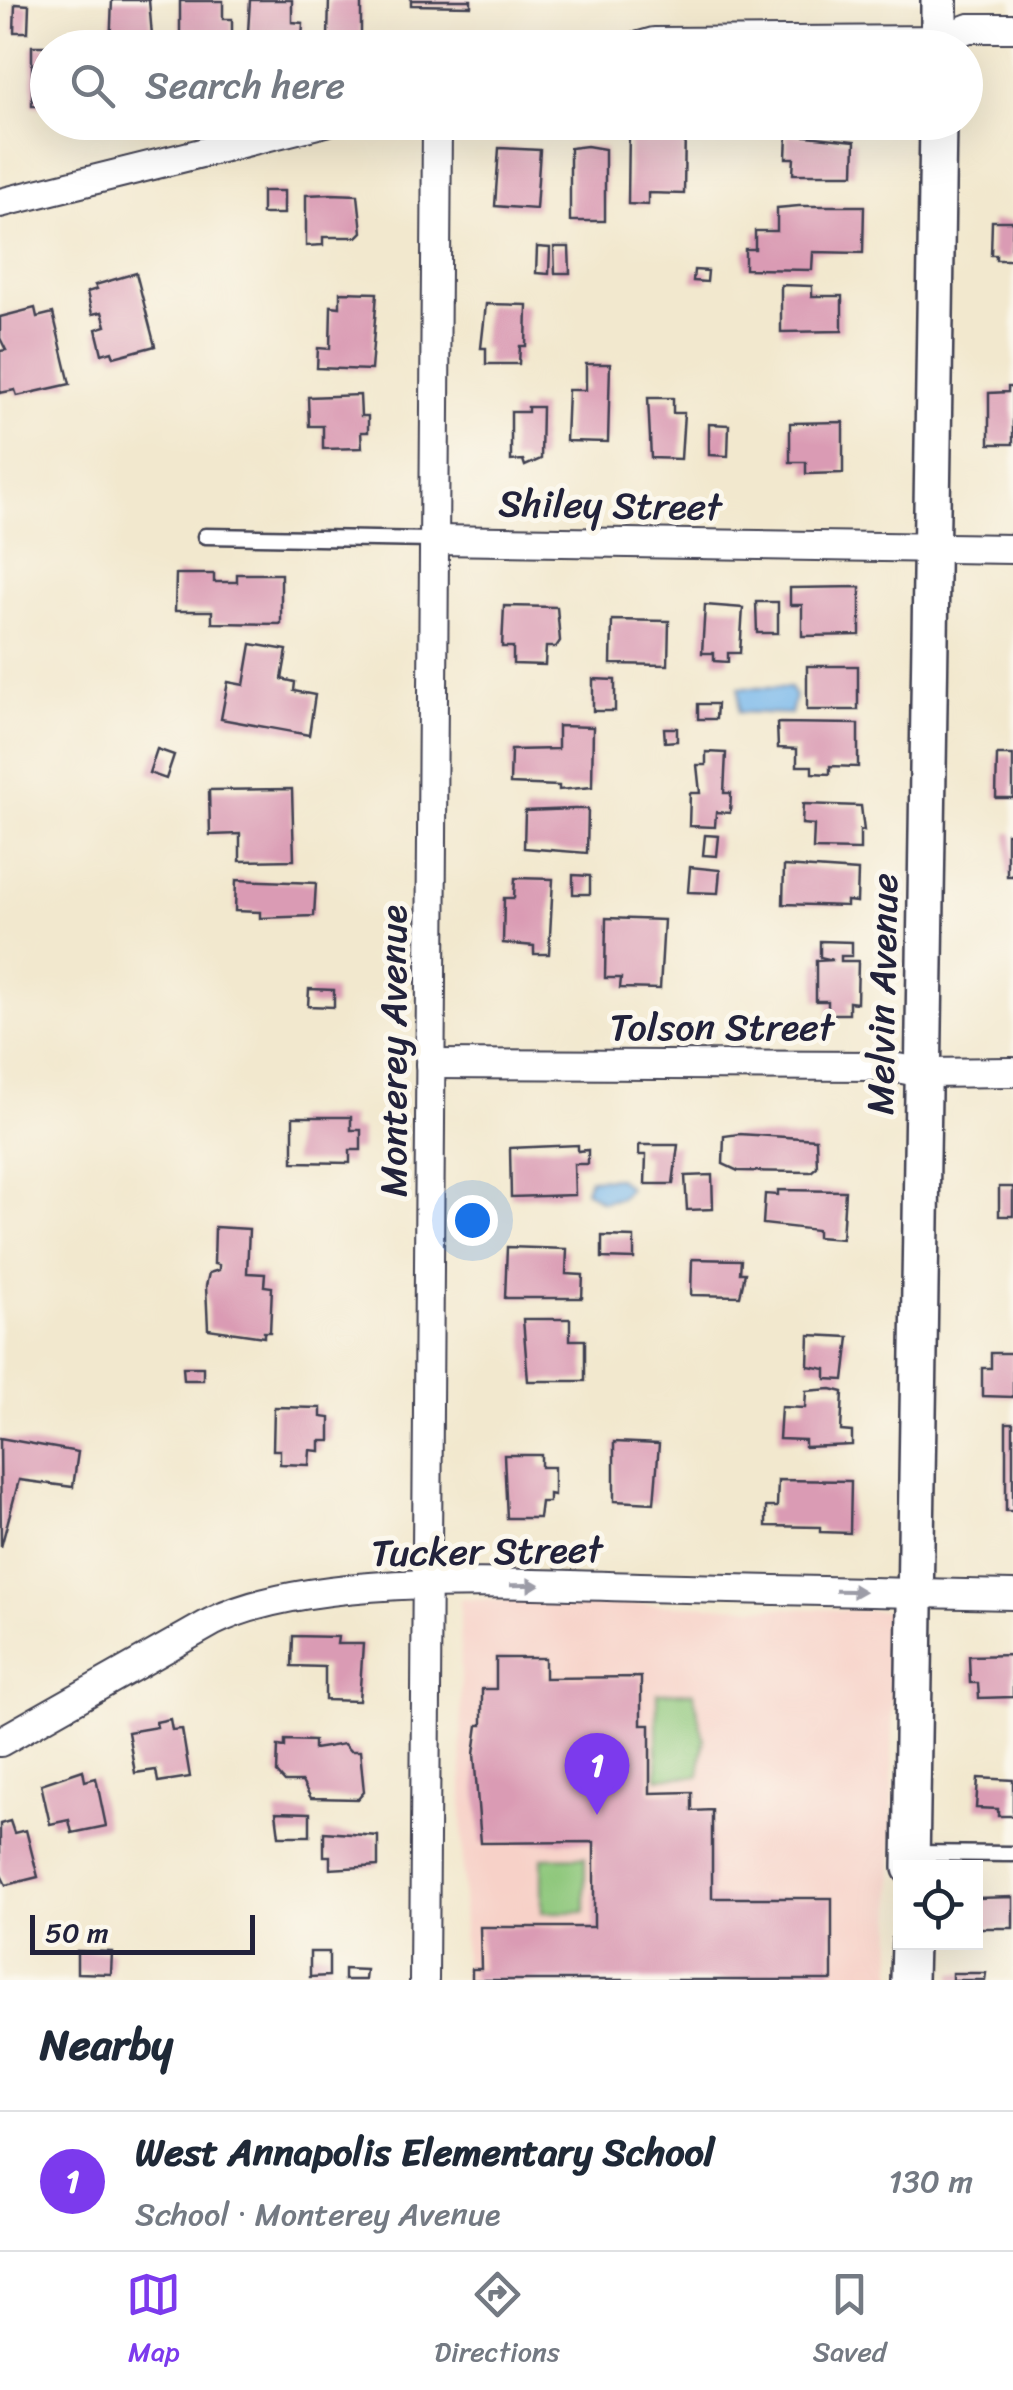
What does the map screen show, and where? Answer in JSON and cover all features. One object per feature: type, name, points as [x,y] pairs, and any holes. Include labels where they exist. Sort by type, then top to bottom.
[{"type":"street","points":[[939,0],[939,30]]},
{"type":"street","points":[[965,30],[1013,28]]},
{"type":"street","points":[[0,202],[253,140]]},
{"type":"street","name":"Monterey Avenue","points":[[424,1980],[437,140]]},
{"type":"street","name":"Melvin Avenue","points":[[911,1860],[938,140]]},
{"type":"street","name":"Shiley Street","points":[[434,540],[1013,549]]},
{"type":"street","name":"Tolson Street","points":[[430,1064],[887,1066],[923,1072],[1013,1072]]},
{"type":"street","name":"Tucker Street","points":[[0,1742],[245,1606],[280,1596],[427,1586],[1013,1595]]},
{"type":"street","points":[[909,1980],[910,1950]]},
{"type":"lane","name":"Shiley Street","points":[[205,536],[434,540]]},
{"type":"lane","points":[[911,1860],[1013,1854]]},
{"type":"shaded area","points":[[460,1599],[892,1611],[893,1980],[464,1980]]},
{"type":"green space","points":[[693,1692],[704,1740],[699,1776],[657,1778],[657,1693]]},
{"type":"green space","points":[[585,1857],[585,1912],[542,1912],[542,1858]]},
{"type":"water","points":[[739,688],[790,688],[795,696],[791,714],[739,712]]},
{"type":"water","points":[[618,1178],[629,1188],[620,1198],[602,1202],[585,1190],[589,1179]]},
{"type":"building","points":[[112,0],[149,0],[152,30],[111,30]]},
{"type":"building","points":[[250,0],[292,0],[292,22],[303,23],[303,30],[248,30]]},
{"type":"building","points":[[329,0],[361,0],[361,30],[328,30]]},
{"type":"building","points":[[411,0],[471,0],[471,6],[411,5]]},
{"type":"building","points":[[180,1],[223,1],[223,19],[232,19],[232,30],[180,30]]},
{"type":"building","points":[[15,4],[29,5],[28,32],[14,32]]},
{"type":"building","points":[[629,140],[685,140],[684,194],[648,193],[648,205],[628,204]]},
{"type":"building","points":[[787,140],[855,141],[854,174],[793,174],[794,158],[786,158]]},
{"type":"building","points":[[499,148],[540,150],[536,209],[495,206]]},
{"type":"building","points":[[570,148],[605,149],[605,221],[570,221]]},
{"type":"building","points":[[262,191],[284,191],[284,214],[262,214]]},
{"type":"building","points":[[306,195],[358,195],[362,232],[357,237],[323,237],[323,245],[306,246]]},
{"type":"building","points":[[864,206],[863,253],[813,252],[812,270],[745,269],[745,249],[755,249],[755,231],[777,231],[777,208]]},
{"type":"building","points":[[992,221],[1013,221],[1011,260],[996,260],[996,255],[991,255]]},
{"type":"building","points":[[537,247],[550,248],[549,274],[536,273]]},
{"type":"building","points":[[554,247],[569,247],[570,273],[555,273]]},
{"type":"building","points":[[694,270],[708,271],[707,282],[693,281]]},
{"type":"building","points":[[136,273],[155,346],[114,357],[112,351],[102,354],[96,329],[106,326],[102,312],[92,314],[87,292],[97,289],[95,285]]},
{"type":"building","points":[[781,285],[812,286],[812,296],[842,296],[842,331],[781,332]]},
{"type":"building","points":[[340,292],[377,293],[371,370],[317,368],[318,348],[330,349],[331,306],[340,307]]},
{"type":"building","points":[[486,304],[527,305],[526,346],[520,346],[519,364],[486,364],[486,348],[481,348]]},
{"type":"building","points":[[35,308],[37,317],[53,313],[70,384],[17,396],[15,390],[0,393],[0,351],[6,350],[0,338],[0,317]]},
{"type":"building","points":[[586,364],[610,364],[608,442],[566,441],[568,390],[586,390]]},
{"type":"building","points":[[1008,387],[1013,387],[1013,444],[989,444],[989,393],[1008,392]]},
{"type":"building","points":[[360,395],[361,416],[368,416],[368,432],[361,432],[362,448],[323,449],[323,426],[309,426],[308,397]]},
{"type":"building","points":[[648,398],[673,398],[673,413],[684,413],[681,459],[651,458]]},
{"type":"building","points":[[528,407],[542,407],[541,459],[525,466],[523,460],[511,461],[511,412],[528,412]]},
{"type":"building","points":[[843,422],[843,473],[806,474],[806,462],[790,462],[790,423]]},
{"type":"building","points":[[709,424],[729,425],[728,456],[709,455]]},
{"type":"building","points":[[176,574],[214,574],[214,582],[237,582],[237,574],[281,574],[281,624],[212,623],[212,611],[175,611]]},
{"type":"building","points":[[860,587],[860,635],[802,636],[802,605],[790,605],[790,588]]},
{"type":"building","points":[[756,602],[778,602],[778,633],[757,633]]},
{"type":"building","points":[[705,605],[743,608],[740,653],[728,653],[728,662],[714,661],[714,653],[702,653]]},
{"type":"building","points":[[504,606],[557,607],[560,641],[556,647],[546,647],[545,665],[513,664],[513,647],[502,647]]},
{"type":"building","points":[[612,620],[669,621],[668,665],[611,664]]},
{"type":"building","points":[[251,644],[287,650],[282,679],[295,682],[294,691],[315,695],[309,735],[221,719],[228,682],[244,685]]},
{"type":"building","points":[[807,666],[858,666],[858,710],[807,710]]},
{"type":"building","points":[[593,679],[615,680],[615,711],[593,711]]},
{"type":"building","points":[[698,704],[717,704],[716,719],[698,719]]},
{"type":"building","points":[[777,723],[858,724],[858,767],[830,766],[830,774],[812,773],[812,766],[797,766],[797,749],[778,748]]},
{"type":"building","points":[[558,726],[593,727],[592,787],[559,790],[559,786],[510,784],[511,750],[558,749]]},
{"type":"building","points":[[664,728],[677,728],[677,741],[665,742]]},
{"type":"building","points":[[157,749],[174,755],[166,779],[149,773]]},
{"type":"building","points":[[706,752],[726,753],[724,793],[731,793],[730,813],[716,812],[715,827],[689,826],[690,793],[700,793],[697,765],[706,765]]},
{"type":"building","points":[[997,755],[1013,755],[1013,798],[996,798]]},
{"type":"building","points":[[292,789],[294,860],[240,861],[240,834],[210,835],[209,790]]},
{"type":"building","points":[[803,804],[861,806],[864,831],[860,830],[860,850],[813,849],[814,825],[802,824]]},
{"type":"building","points":[[588,809],[587,853],[524,848],[525,811]]},
{"type":"building","points":[[1007,833],[1013,833],[1013,876],[1007,876]]},
{"type":"building","points":[[705,835],[719,836],[717,856],[703,855]]},
{"type":"building","points":[[784,866],[858,871],[857,902],[847,901],[847,906],[783,904]]},
{"type":"building","points":[[690,867],[720,870],[718,893],[688,892]]},
{"type":"building","points":[[573,875],[590,876],[590,894],[573,894]]},
{"type":"building","points":[[515,878],[553,879],[549,954],[534,954],[534,946],[503,943],[504,898],[514,898]]},
{"type":"building","points":[[236,880],[316,883],[314,916],[260,918],[260,912],[235,911]]},
{"type":"building","points":[[606,918],[664,920],[660,989],[620,988],[621,978],[605,978]]},
{"type":"building","points":[[820,941],[852,942],[852,956],[841,956],[841,961],[858,961],[857,1003],[849,1002],[849,1014],[828,1014],[828,1001],[816,1001],[816,961],[833,960],[820,957]]},
{"type":"building","points":[[309,989],[334,990],[334,1007],[308,1006]]},
{"type":"building","points":[[293,1117],[351,1117],[351,1130],[361,1130],[361,1150],[350,1150],[350,1163],[293,1162]]},
{"type":"building","points":[[724,1136],[816,1139],[817,1167],[811,1172],[738,1171],[723,1164]]},
{"type":"building","points":[[578,1145],[578,1151],[588,1150],[588,1164],[574,1164],[575,1195],[511,1197],[510,1148]]},
{"type":"building","points":[[639,1145],[678,1145],[673,1184],[645,1184],[646,1155],[639,1155]]},
{"type":"building","points":[[712,1175],[713,1209],[687,1210],[685,1176]]},
{"type":"building","points":[[999,1187],[1013,1187],[1013,1216],[999,1216]]},
{"type":"building","points":[[778,1190],[845,1191],[842,1239],[817,1237],[817,1230],[763,1224],[765,1194],[778,1195]]},
{"type":"building","points":[[215,1227],[249,1229],[247,1273],[265,1274],[264,1286],[272,1287],[270,1332],[264,1332],[264,1337],[208,1329],[206,1286],[209,1273],[219,1270],[219,1265],[214,1264]]},
{"type":"building","points":[[602,1236],[634,1237],[634,1259],[602,1258]]},
{"type":"building","points":[[507,1247],[567,1249],[566,1274],[583,1275],[582,1298],[505,1298]]},
{"type":"building","points":[[692,1259],[741,1260],[740,1273],[745,1273],[740,1296],[691,1295]]},
{"type":"building","points":[[523,1319],[570,1319],[570,1340],[585,1340],[585,1381],[528,1381]]},
{"type":"building","points":[[809,1335],[849,1337],[844,1380],[826,1379],[826,1369],[808,1366]]},
{"type":"building","points":[[991,1353],[1013,1353],[1013,1397],[982,1396],[982,1368],[991,1368]]},
{"type":"building","points":[[183,1367],[203,1367],[203,1380],[184,1380]]},
{"type":"building","points":[[806,1391],[843,1392],[841,1431],[852,1432],[852,1445],[805,1447],[805,1440],[779,1439],[781,1407],[805,1408]]},
{"type":"building","points":[[274,1407],[321,1408],[321,1417],[330,1418],[330,1441],[320,1441],[320,1451],[310,1450],[309,1465],[280,1464],[280,1450],[273,1450]]},
{"type":"building","points":[[1006,1423],[1013,1423],[1013,1511],[1006,1511]]},
{"type":"building","points":[[0,1438],[78,1452],[73,1487],[19,1480],[1,1547]]},
{"type":"building","points":[[614,1442],[659,1444],[654,1503],[614,1501]]},
{"type":"building","points":[[504,1455],[541,1455],[541,1467],[554,1467],[554,1495],[549,1494],[549,1502],[541,1502],[539,1518],[507,1518]]},
{"type":"building","points":[[778,1480],[851,1481],[850,1533],[820,1532],[820,1527],[766,1526],[766,1507],[777,1507]]},
{"type":"building","points":[[293,1636],[338,1637],[337,1644],[363,1644],[359,1701],[325,1700],[325,1667],[292,1666]]},
{"type":"building","points":[[1013,1655],[1013,1697],[979,1698],[978,1683],[970,1683],[969,1656]]},
{"type":"building","points":[[496,1658],[545,1658],[545,1678],[641,1677],[641,1725],[650,1725],[650,1793],[692,1792],[692,1811],[712,1810],[712,1898],[832,1898],[832,1980],[472,1980],[472,1969],[481,1969],[480,1927],[594,1927],[594,1842],[481,1843],[474,1754],[478,1725],[482,1725],[482,1689],[496,1689]]},
{"type":"building","points":[[170,1719],[172,1730],[182,1729],[190,1777],[158,1782],[156,1770],[135,1773],[128,1732],[157,1727],[156,1722]]},
{"type":"building","points":[[285,1740],[314,1741],[314,1749],[344,1744],[350,1751],[360,1751],[364,1792],[358,1799],[311,1798],[302,1782],[285,1782],[277,1773],[278,1746],[285,1747]]},
{"type":"building","points":[[83,1770],[85,1781],[96,1778],[106,1826],[72,1833],[69,1820],[50,1824],[41,1784]]},
{"type":"building","points":[[978,1778],[1013,1780],[1013,1816],[998,1816],[998,1809],[976,1808]]},
{"type":"building","points":[[276,1812],[310,1813],[310,1836],[279,1836]]},
{"type":"building","points":[[10,1821],[14,1833],[26,1830],[38,1877],[6,1885],[0,1873],[0,1824]]},
{"type":"building","points":[[324,1832],[378,1836],[378,1866],[330,1869],[330,1856],[324,1856]]},
{"type":"building","points":[[1013,1897],[1013,1928],[983,1928],[983,1898]]},
{"type":"building","points":[[77,1951],[112,1952],[111,1974],[77,1973]]},
{"type":"building","points":[[310,1952],[329,1952],[329,1976],[310,1977]]},
{"type":"building","points":[[344,1969],[366,1970],[365,1980],[344,1980]]},
{"type":"building","points":[[952,1973],[986,1973],[985,1980],[952,1980]]},
{"type":"place","name":"West Annapolis Elementary School","points":[[597,1815]]}]
